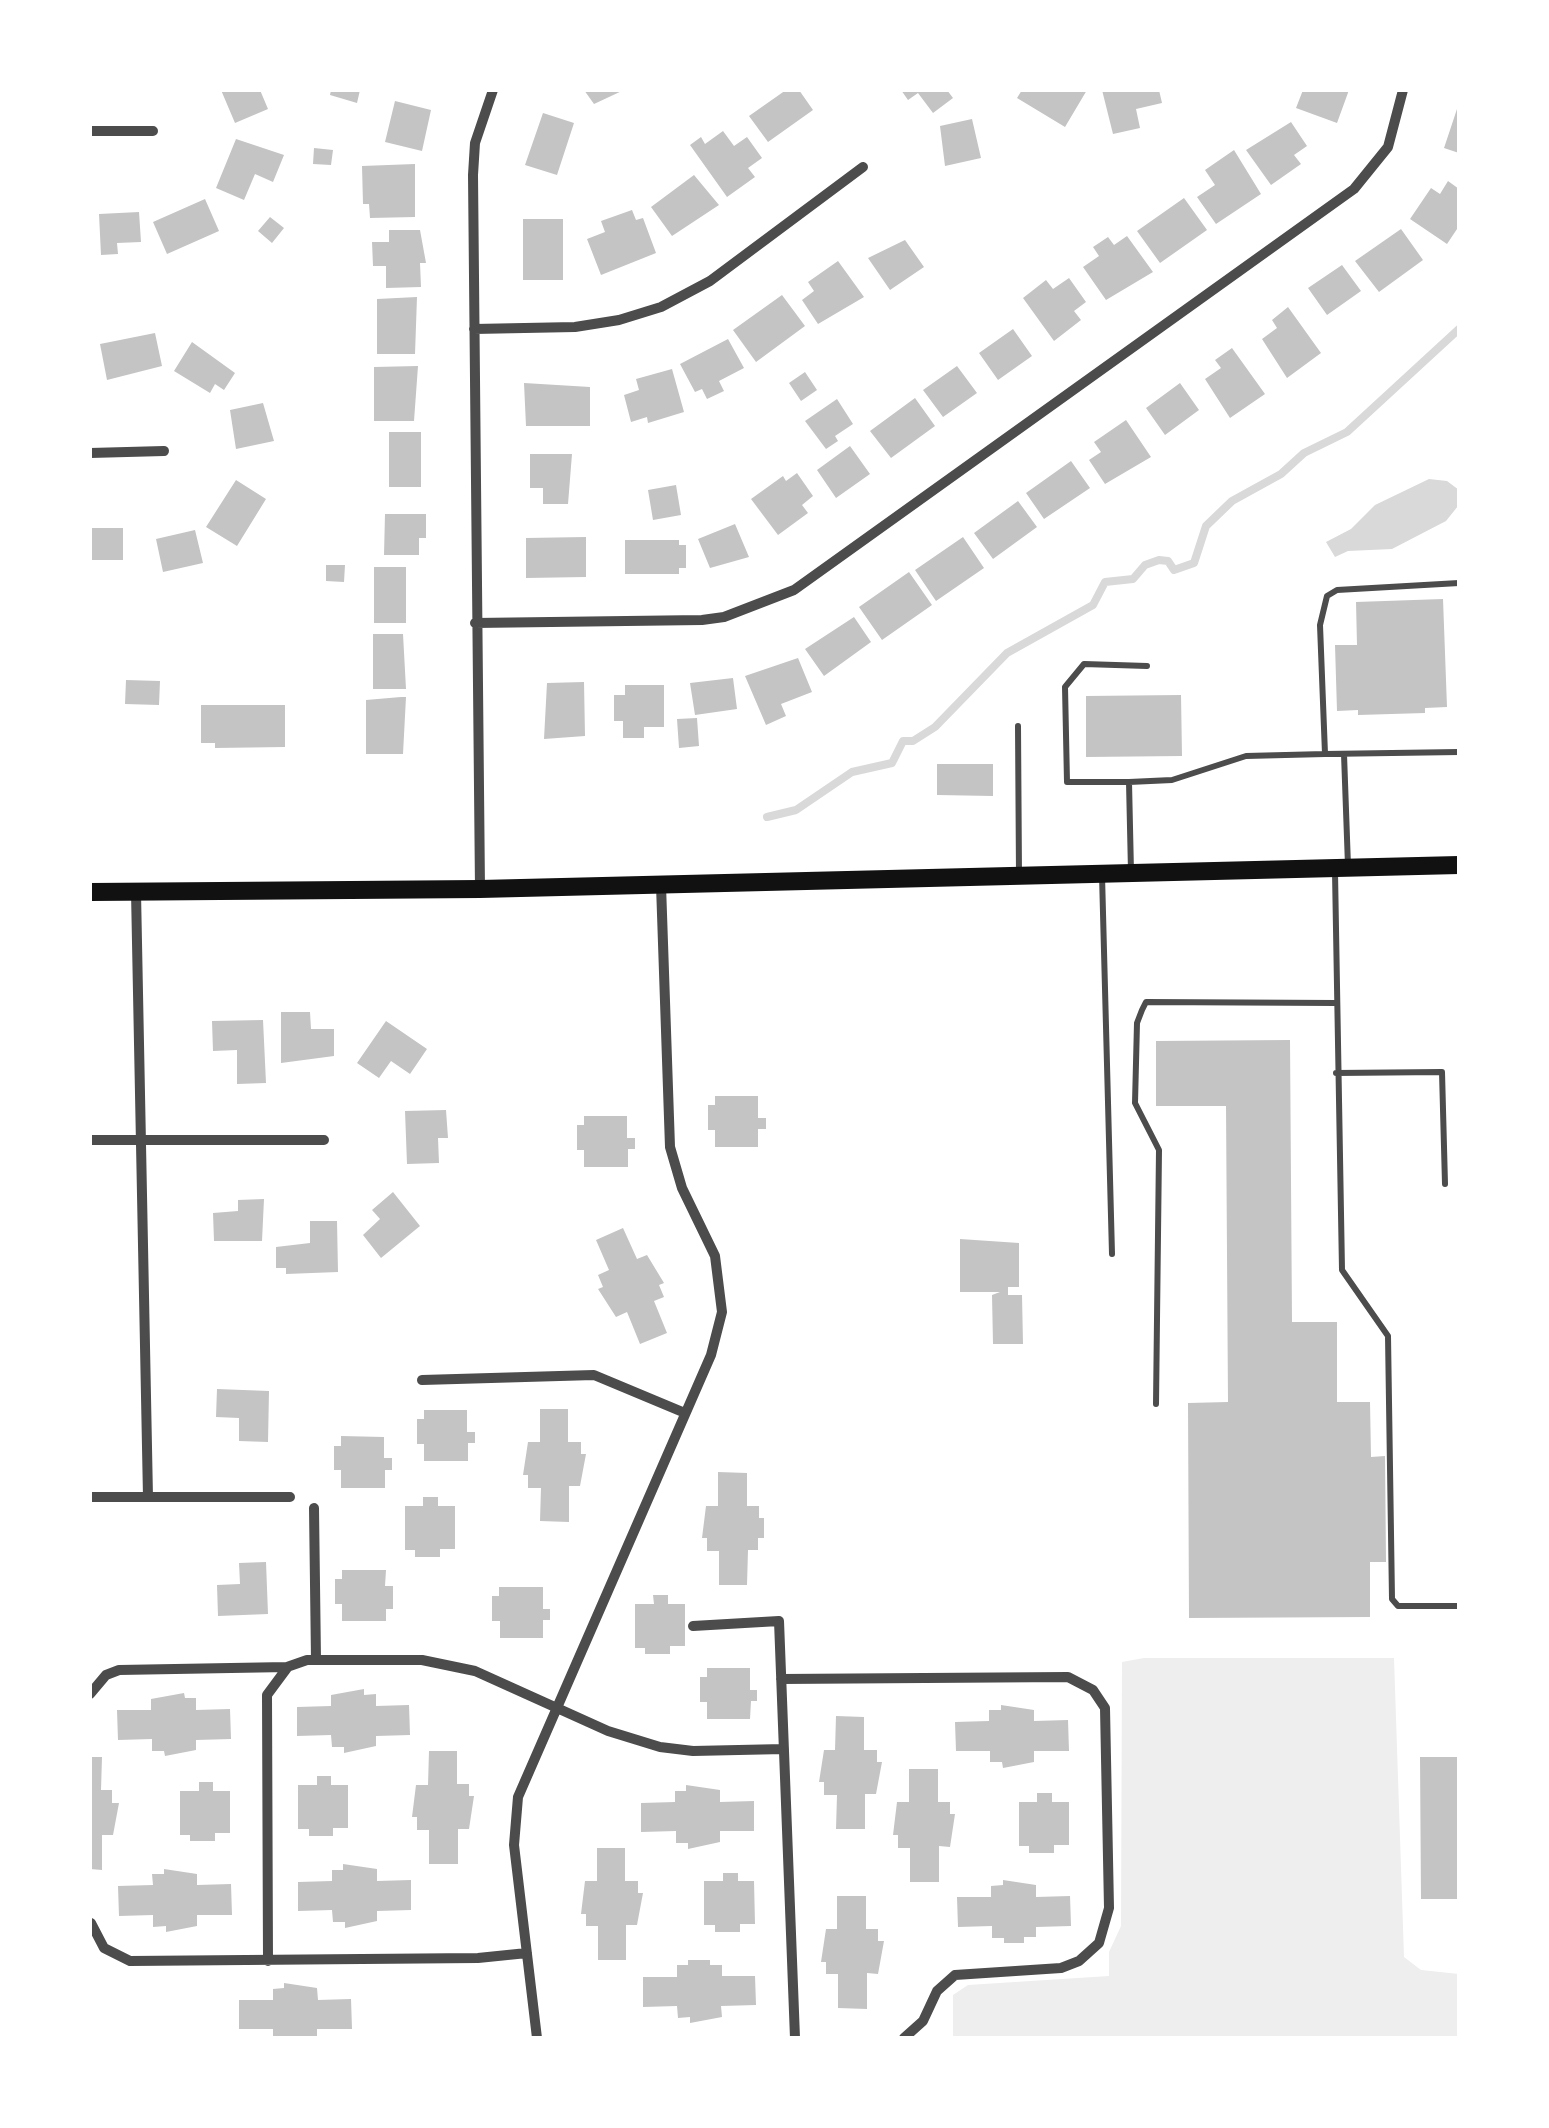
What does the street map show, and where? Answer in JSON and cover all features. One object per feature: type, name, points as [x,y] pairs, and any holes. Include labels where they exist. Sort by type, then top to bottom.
[{"type":"main road","points":[[90,892],[480,889],[1459,865]]},
{"type":"street","points":[[480,889],[473,164],[480,122],[493,90]]},
{"type":"street","points":[[476,623],[702,620],[785,595],[1354,189],[1384,154],[1398,122],[1404,90]]},
{"type":"street","points":[[90,132],[153,131]]},
{"type":"street","points":[[474,329],[576,327],[619,320],[661,307],[710,281],[863,167]]},
{"type":"street","points":[[90,453],[164,451]]},
{"type":"street","points":[[537,2038],[515,1814],[524,1779],[715,1344],[722,1300],[715,1256],[682,1188],[670,1148],[662,885]]},
{"type":"street","points":[[136,892],[144,1140],[148,1497]]},
{"type":"street","points":[[90,1140],[324,1140]]},
{"type":"street","points":[[422,1380],[594,1375],[685,1413]]},
{"type":"street","points":[[90,1498],[290,1498]]},
{"type":"street","points":[[314,1508],[316,1660]]},
{"type":"street","points":[[693,1626],[779,1621],[788,1777],[795,2038]]},
{"type":"street","points":[[90,1694],[106,1676],[119,1670],[287,1667],[316,1660],[440,1662],[476,1671],[608,1731],[671,1749],[784,1748]]},
{"type":"street","points":[[268,1961],[267,1695],[287,1667]]},
{"type":"street","points":[[781,1680],[1068,1678],[1093,1690],[1105,1708],[1109,1908],[1098,1944],[1078,1961],[1061,1968],[955,1975],[937,1991],[923,2021],[904,2038]]},
{"type":"street","points":[[91,1923],[104,1948],[130,1961],[527,1953]]},
{"type":"lane","points":[[1326,754],[1320,625],[1327,596],[1337,590],[1459,584]]},
{"type":"lane","points":[[1147,666],[1084,664],[1065,688],[1068,782],[1193,776],[1246,756],[1459,752]]},
{"type":"lane","points":[[1018,726],[1019,876]]},
{"type":"lane","points":[[1344,754],[1336,1003],[1342,1270],[1388,1336],[1392,1599],[1398,1606],[1459,1606]]},
{"type":"lane","points":[[1129,782],[1131,873]]},
{"type":"lane","points":[[1102,874],[1112,1254]]},
{"type":"lane","points":[[1156,1404],[1159,1150],[1135,1103],[1137,1023],[1142,1010],[1146,1002],[1336,1003]]},
{"type":"lane","points":[[1336,1073],[1442,1072],[1446,1184]]},
{"type":"shaded area","points":[[1429,479],[1447,481],[1459,490],[1458,506],[1446,521],[1392,549],[1348,551],[1335,557],[1326,542],[1351,529],[1375,505]]},
{"type":"shaded area","points":[[1144,1658],[1394,1658],[1404,1957],[1421,1970],[1459,1974],[1459,2038],[953,2038],[953,1995],[968,1985],[1109,1976],[1109,1952],[1121,1926],[1122,1662]]},
{"type":"building","points":[[221,90],[260,90],[268,109],[235,123]]},
{"type":"building","points":[[331,90],[360,90],[357,103],[330,95]]},
{"type":"building","points":[[584,90],[624,90],[594,104]]},
{"type":"building","points":[[786,90],[799,90],[813,110],[768,142],[749,116]]},
{"type":"building","points":[[901,90],[947,90],[953,98],[933,113],[918,93],[908,100]]},
{"type":"building","points":[[1022,90],[1087,90],[1065,127],[1017,98]]},
{"type":"building","points":[[1102,90],[1159,90],[1162,103],[1136,109],[1140,128],[1113,134]]},
{"type":"building","points":[[1303,90],[1349,90],[1337,123],[1296,108]]},
{"type":"building","points":[[395,101],[431,110],[422,151],[385,142]]},
{"type":"building","points":[[1459,103],[1459,153],[1444,148]]},
{"type":"building","points":[[543,113],[574,123],[557,175],[525,165]]},
{"type":"building","points":[[972,119],[981,158],[945,166],[940,126]]},
{"type":"building","points":[[1291,122],[1307,146],[1294,155],[1301,164],[1271,185],[1246,150]]},
{"type":"building","points":[[723,131],[734,146],[747,137],[762,158],[748,168],[755,177],[727,197],[690,145],[701,137],[705,144]]},
{"type":"building","points":[[236,139],[284,155],[273,182],[255,174],[244,200],[216,188]]},
{"type":"building","points":[[314,148],[333,150],[331,165],[313,164]]},
{"type":"building","points":[[1234,150],[1261,194],[1216,224],[1197,197],[1215,185],[1205,170]]},
{"type":"building","points":[[415,164],[415,217],[370,218],[369,204],[363,204],[362,166]]},
{"type":"building","points":[[694,175],[719,205],[672,236],[651,207]]},
{"type":"building","points":[[1448,181],[1459,189],[1459,226],[1447,244],[1410,219],[1431,188],[1440,194]]},
{"type":"building","points":[[1184,198],[1207,230],[1160,263],[1137,231]]},
{"type":"building","points":[[205,199],[219,231],[167,254],[153,222]]},
{"type":"building","points":[[632,210],[636,220],[643,218],[656,253],[601,275],[587,239],[605,232],[601,221]]},
{"type":"building","points":[[139,212],[141,242],[117,243],[118,254],[101,255],[99,214]]},
{"type":"building","points":[[270,217],[284,228],[272,243],[258,231]]},
{"type":"building","points":[[523,219],[563,219],[563,280],[523,280]]},
{"type":"building","points":[[1401,229],[1423,260],[1379,292],[1355,261]]},
{"type":"building","points":[[389,230],[420,230],[426,263],[420,263],[421,287],[386,288],[386,266],[373,266],[372,242],[389,242]]},
{"type":"building","points":[[1127,236],[1153,272],[1106,300],[1083,267],[1099,256],[1093,247],[1108,237],[1114,245]]},
{"type":"building","points":[[905,240],[924,267],[890,290],[868,258]]},
{"type":"building","points":[[838,261],[864,297],[818,324],[802,300],[814,291],[808,282]]},
{"type":"building","points":[[1342,265],[1361,291],[1327,315],[1308,288]]},
{"type":"building","points":[[1069,278],[1086,302],[1074,311],[1081,320],[1054,341],[1023,298],[1046,280],[1053,289]]},
{"type":"building","points":[[782,295],[805,326],[756,362],[733,330]]},
{"type":"building","points":[[417,297],[415,354],[377,354],[377,299]]},
{"type":"building","points":[[1288,307],[1321,353],[1287,378],[1262,339],[1277,328],[1272,320]]},
{"type":"building","points":[[1013,329],[1032,356],[998,380],[979,353]]},
{"type":"building","points":[[155,333],[162,366],[107,380],[100,344]]},
{"type":"building","points":[[728,339],[744,368],[719,381],[724,391],[707,399],[702,389],[695,392],[680,364]]},
{"type":"building","points":[[192,342],[235,373],[224,390],[215,384],[210,393],[174,371]]},
{"type":"building","points":[[1232,348],[1265,394],[1230,418],[1205,379],[1221,368],[1215,360]]},
{"type":"building","points":[[418,366],[414,421],[374,421],[374,367]]},
{"type":"building","points":[[957,366],[977,393],[943,417],[923,390]]},
{"type":"building","points":[[672,369],[684,412],[648,423],[647,417],[631,422],[624,395],[639,390],[636,379]]},
{"type":"building","points":[[805,372],[817,390],[801,401],[789,383]]},
{"type":"building","points":[[524,383],[590,387],[590,426],[526,426]]},
{"type":"building","points":[[1180,383],[1199,410],[1165,435],[1146,408]]},
{"type":"building","points":[[915,398],[935,426],[891,458],[870,431]]},
{"type":"building","points":[[837,399],[853,424],[835,436],[838,441],[826,449],[805,421]]},
{"type":"building","points":[[263,403],[274,441],[236,449],[230,410]]},
{"type":"building","points":[[1126,420],[1151,457],[1105,484],[1089,460],[1101,452],[1094,442]]},
{"type":"building","points":[[389,432],[421,432],[421,487],[389,487]]},
{"type":"building","points":[[850,446],[870,474],[836,498],[817,470]]},
{"type":"building","points":[[530,454],[572,454],[568,504],[543,504],[543,488],[530,488]]},
{"type":"building","points":[[1071,461],[1090,488],[1044,519],[1026,493]]},
{"type":"building","points":[[797,473],[813,496],[802,505],[808,513],[778,535],[751,499],[783,476],[786,481]]},
{"type":"building","points":[[236,480],[266,499],[237,546],[206,527]]},
{"type":"building","points":[[676,485],[681,515],[653,520],[648,490]]},
{"type":"building","points":[[1018,501],[1037,527],[993,559],[974,533]]},
{"type":"building","points":[[385,514],[426,514],[426,538],[419,538],[419,555],[384,555]]},
{"type":"building","points":[[735,524],[749,557],[710,568],[698,539]]},
{"type":"building","points":[[90,528],[123,528],[123,560],[90,560]]},
{"type":"building","points":[[195,530],[203,563],[163,572],[156,539]]},
{"type":"building","points":[[586,537],[586,577],[526,578],[526,538]]},
{"type":"building","points":[[963,537],[984,568],[936,601],[915,570]]},
{"type":"building","points":[[625,540],[679,540],[679,545],[686,545],[686,568],[679,568],[679,574],[625,574]]},
{"type":"building","points":[[326,565],[345,565],[344,582],[326,581]]},
{"type":"building","points":[[374,567],[406,567],[406,623],[374,623]]},
{"type":"building","points":[[909,572],[932,605],[882,640],[859,607]]},
{"type":"building","points":[[1443,599],[1447,707],[1425,708],[1425,713],[1358,715],[1358,710],[1337,711],[1335,645],[1357,645],[1356,602]]},
{"type":"building","points":[[854,617],[871,642],[824,676],[805,649]]},
{"type":"building","points":[[373,634],[403,634],[406,689],[373,689]]},
{"type":"building","points":[[798,658],[812,692],[781,704],[786,716],[766,725],[745,676]]},
{"type":"building","points":[[733,678],[737,709],[695,715],[690,683]]},
{"type":"building","points":[[126,680],[160,681],[159,705],[125,704]]},
{"type":"building","points":[[584,682],[585,736],[544,739],[547,683]]},
{"type":"building","points":[[625,685],[664,685],[664,727],[644,727],[644,738],[623,738],[623,721],[614,721],[614,695],[625,695]]},
{"type":"building","points":[[1181,695],[1182,756],[1086,757],[1086,696]]},
{"type":"building","points":[[406,697],[403,754],[366,754],[366,700]]},
{"type":"building","points":[[201,705],[285,705],[285,747],[215,748],[215,743],[201,743]]},
{"type":"building","points":[[697,718],[699,746],[679,748],[677,719]]},
{"type":"building","points":[[937,764],[993,764],[993,796],[937,795]]},
{"type":"building","points":[[281,1012],[310,1012],[311,1029],[334,1029],[334,1056],[281,1063]]},
{"type":"building","points":[[263,1020],[266,1083],[237,1084],[237,1050],[213,1051],[212,1021]]},
{"type":"building","points":[[386,1021],[427,1049],[410,1074],[391,1061],[379,1078],[357,1063]]},
{"type":"building","points":[[1290,1040],[1292,1322],[1337,1322],[1337,1402],[1370,1402],[1371,1457],[1385,1456],[1386,1562],[1370,1562],[1370,1617],[1189,1618],[1188,1403],[1228,1402],[1226,1106],[1156,1106],[1156,1041]]},
{"type":"building","points":[[715,1096],[758,1096],[758,1118],[766,1118],[766,1129],[758,1129],[758,1147],[715,1147],[715,1130],[708,1130],[708,1105],[715,1105]]},
{"type":"building","points":[[446,1110],[448,1138],[438,1138],[439,1163],[407,1164],[405,1111]]},
{"type":"building","points":[[584,1116],[627,1116],[627,1138],[635,1138],[635,1149],[628,1149],[628,1167],[584,1167],[584,1150],[577,1150],[577,1125],[584,1125]]},
{"type":"building","points":[[393,1192],[420,1226],[381,1258],[363,1235],[380,1219],[372,1210]]},
{"type":"building","points":[[264,1199],[262,1241],[214,1241],[213,1213],[238,1211],[238,1200]]},
{"type":"building","points":[[310,1221],[337,1221],[338,1272],[286,1274],[286,1268],[276,1268],[276,1247],[310,1243]]},
{"type":"building","points":[[623,1228],[637,1259],[647,1255],[664,1283],[659,1285],[664,1297],[654,1301],[667,1333],[640,1344],[627,1312],[616,1317],[598,1289],[603,1287],[598,1275],[609,1270],[596,1240]]},
{"type":"building","points":[[960,1239],[1019,1243],[1019,1287],[1008,1287],[1008,1295],[1022,1295],[1023,1344],[993,1344],[992,1295],[1000,1292],[960,1292]]},
{"type":"building","points":[[217,1389],[269,1391],[268,1442],[239,1441],[239,1418],[216,1417]]},
{"type":"building","points":[[540,1409],[568,1409],[568,1442],[581,1442],[581,1454],[586,1454],[580,1486],[569,1486],[569,1522],[540,1521],[541,1488],[528,1488],[528,1475],[523,1475],[528,1442],[540,1442]]},
{"type":"building","points":[[424,1410],[467,1410],[467,1432],[475,1432],[475,1443],[468,1443],[468,1461],[424,1461],[424,1444],[417,1444],[417,1419],[424,1419]]},
{"type":"building","points":[[341,1436],[384,1437],[384,1458],[392,1458],[392,1470],[385,1470],[385,1488],[341,1488],[341,1470],[334,1470],[334,1446],[341,1446]]},
{"type":"building","points":[[718,1472],[747,1473],[747,1506],[759,1506],[759,1518],[764,1518],[764,1538],[758,1538],[758,1550],[748,1550],[747,1585],[719,1585],[719,1551],[707,1551],[707,1538],[702,1538],[706,1506],[718,1506]]},
{"type":"building","points":[[423,1497],[438,1497],[438,1506],[455,1506],[455,1549],[440,1549],[440,1557],[415,1557],[415,1550],[405,1550],[405,1506],[423,1506]]},
{"type":"building","points":[[266,1562],[268,1614],[218,1616],[217,1585],[240,1584],[239,1563]]},
{"type":"building","points":[[342,1570],[386,1570],[385,1586],[393,1586],[393,1609],[386,1609],[386,1621],[342,1621],[342,1604],[335,1604],[335,1579],[342,1579]]},
{"type":"building","points":[[499,1587],[543,1587],[543,1609],[550,1609],[550,1620],[543,1620],[543,1638],[500,1638],[500,1621],[492,1621],[492,1596],[499,1596]]},
{"type":"building","points":[[653,1595],[668,1595],[668,1604],[685,1604],[685,1646],[670,1646],[670,1654],[645,1654],[645,1648],[635,1648],[635,1604],[654,1604]]},
{"type":"building","points":[[707,1668],[750,1668],[750,1690],[757,1690],[757,1701],[751,1701],[750,1719],[707,1719],[707,1702],[700,1702],[700,1677],[707,1677]]},
{"type":"building","points":[[364,1689],[364,1695],[376,1694],[376,1706],[409,1705],[410,1735],[376,1736],[376,1746],[344,1753],[344,1747],[332,1747],[331,1735],[297,1736],[297,1707],[331,1706],[331,1695]]},
{"type":"building","points":[[184,1693],[185,1698],[196,1698],[196,1710],[230,1709],[231,1739],[196,1740],[196,1750],[165,1756],[164,1751],[152,1751],[152,1739],[118,1740],[117,1710],[151,1710],[151,1699]]},
{"type":"building","points":[[1001,1705],[1034,1710],[1034,1721],[1068,1720],[1069,1751],[1034,1751],[1034,1762],[1003,1768],[1002,1762],[990,1762],[990,1751],[956,1751],[955,1722],[989,1721],[989,1710],[1001,1710]]},
{"type":"building","points":[[836,1716],[864,1717],[864,1750],[877,1750],[877,1762],[882,1762],[876,1794],[865,1794],[865,1829],[836,1829],[837,1795],[824,1795],[824,1782],[819,1782],[824,1750],[835,1750]]},
{"type":"building","points":[[429,1751],[457,1751],[457,1784],[469,1784],[469,1796],[474,1796],[469,1829],[458,1829],[458,1864],[429,1864],[429,1830],[417,1830],[417,1817],[412,1817],[416,1785],[428,1785]]},
{"type":"building","points":[[90,1757],[102,1757],[101,1790],[112,1790],[112,1803],[119,1803],[113,1835],[102,1835],[102,1870],[90,1869]]},
{"type":"building","points":[[1420,1757],[1459,1757],[1459,1899],[1421,1899]]},
{"type":"building","points":[[909,1769],[938,1769],[938,1802],[950,1802],[950,1814],[955,1814],[950,1847],[939,1846],[939,1882],[910,1882],[910,1848],[898,1848],[898,1835],[893,1835],[897,1802],[909,1802]]},
{"type":"building","points":[[317,1776],[331,1776],[331,1785],[348,1785],[348,1828],[333,1828],[333,1836],[309,1836],[309,1829],[298,1829],[298,1785],[317,1785]]},
{"type":"building","points":[[199,1782],[213,1782],[213,1791],[230,1791],[230,1833],[215,1833],[215,1841],[190,1841],[190,1835],[180,1835],[180,1791],[199,1791]]},
{"type":"building","points":[[686,1785],[720,1790],[720,1802],[754,1801],[754,1831],[720,1831],[720,1842],[688,1849],[688,1843],[676,1843],[676,1831],[641,1832],[641,1803],[675,1802],[675,1791],[686,1791]]},
{"type":"building","points":[[1037,1793],[1052,1793],[1052,1802],[1069,1802],[1069,1845],[1054,1845],[1054,1853],[1029,1853],[1029,1846],[1019,1846],[1019,1802],[1037,1802]]},
{"type":"building","points":[[597,1848],[625,1848],[625,1881],[638,1881],[638,1893],[643,1893],[637,1925],[626,1925],[626,1960],[598,1960],[598,1926],[586,1926],[586,1914],[581,1914],[585,1881],[597,1881]]},
{"type":"building","points":[[343,1864],[377,1869],[377,1881],[411,1880],[411,1910],[377,1911],[377,1921],[345,1928],[345,1922],[333,1922],[332,1910],[298,1911],[298,1882],[332,1881],[332,1870],[343,1870]]},
{"type":"building","points":[[164,1869],[197,1874],[197,1885],[231,1884],[232,1915],[197,1915],[197,1926],[166,1932],[166,1926],[153,1927],[153,1915],[119,1916],[118,1886],[153,1885],[152,1874],[164,1874]]},
{"type":"building","points":[[723,1873],[738,1873],[738,1881],[754,1881],[755,1924],[740,1924],[740,1932],[715,1932],[715,1925],[704,1925],[704,1881],[723,1881]]},
{"type":"building","points":[[1003,1880],[1036,1885],[1036,1897],[1070,1896],[1071,1926],[1036,1927],[1036,1937],[1024,1937],[1024,1943],[1004,1943],[1004,1938],[992,1938],[992,1926],[958,1927],[957,1897],[991,1897],[991,1886],[1003,1885]]},
{"type":"building","points":[[837,1896],[866,1896],[866,1929],[878,1929],[878,1941],[884,1941],[878,1974],[867,1973],[867,2009],[838,2008],[838,1974],[826,1974],[826,1962],[821,1962],[826,1929],[837,1929]]},
{"type":"building","points":[[688,1960],[710,1960],[710,1965],[722,1965],[722,1976],[755,1976],[756,2005],[721,2006],[722,2017],[690,2023],[690,2017],[678,2018],[677,2006],[643,2007],[643,1977],[677,1977],[677,1965],[688,1965]]},
{"type":"building","points":[[284,1983],[317,1988],[318,2000],[351,1999],[352,2029],[317,2029],[317,2038],[273,2038],[273,2029],[239,2029],[239,2000],[273,2000],[273,1989],[284,1988]]},
{"type":"waterway","points":[[767,817],[796,810],[852,772],[892,763],[903,741],[913,741],[935,727],[1007,653],[1093,605],[1105,582],[1133,579],[1145,565],[1159,560],[1168,561],[1174,570],[1194,563],[1206,526],[1232,501],[1281,474],[1304,453],[1347,432],[1459,329]]}]
